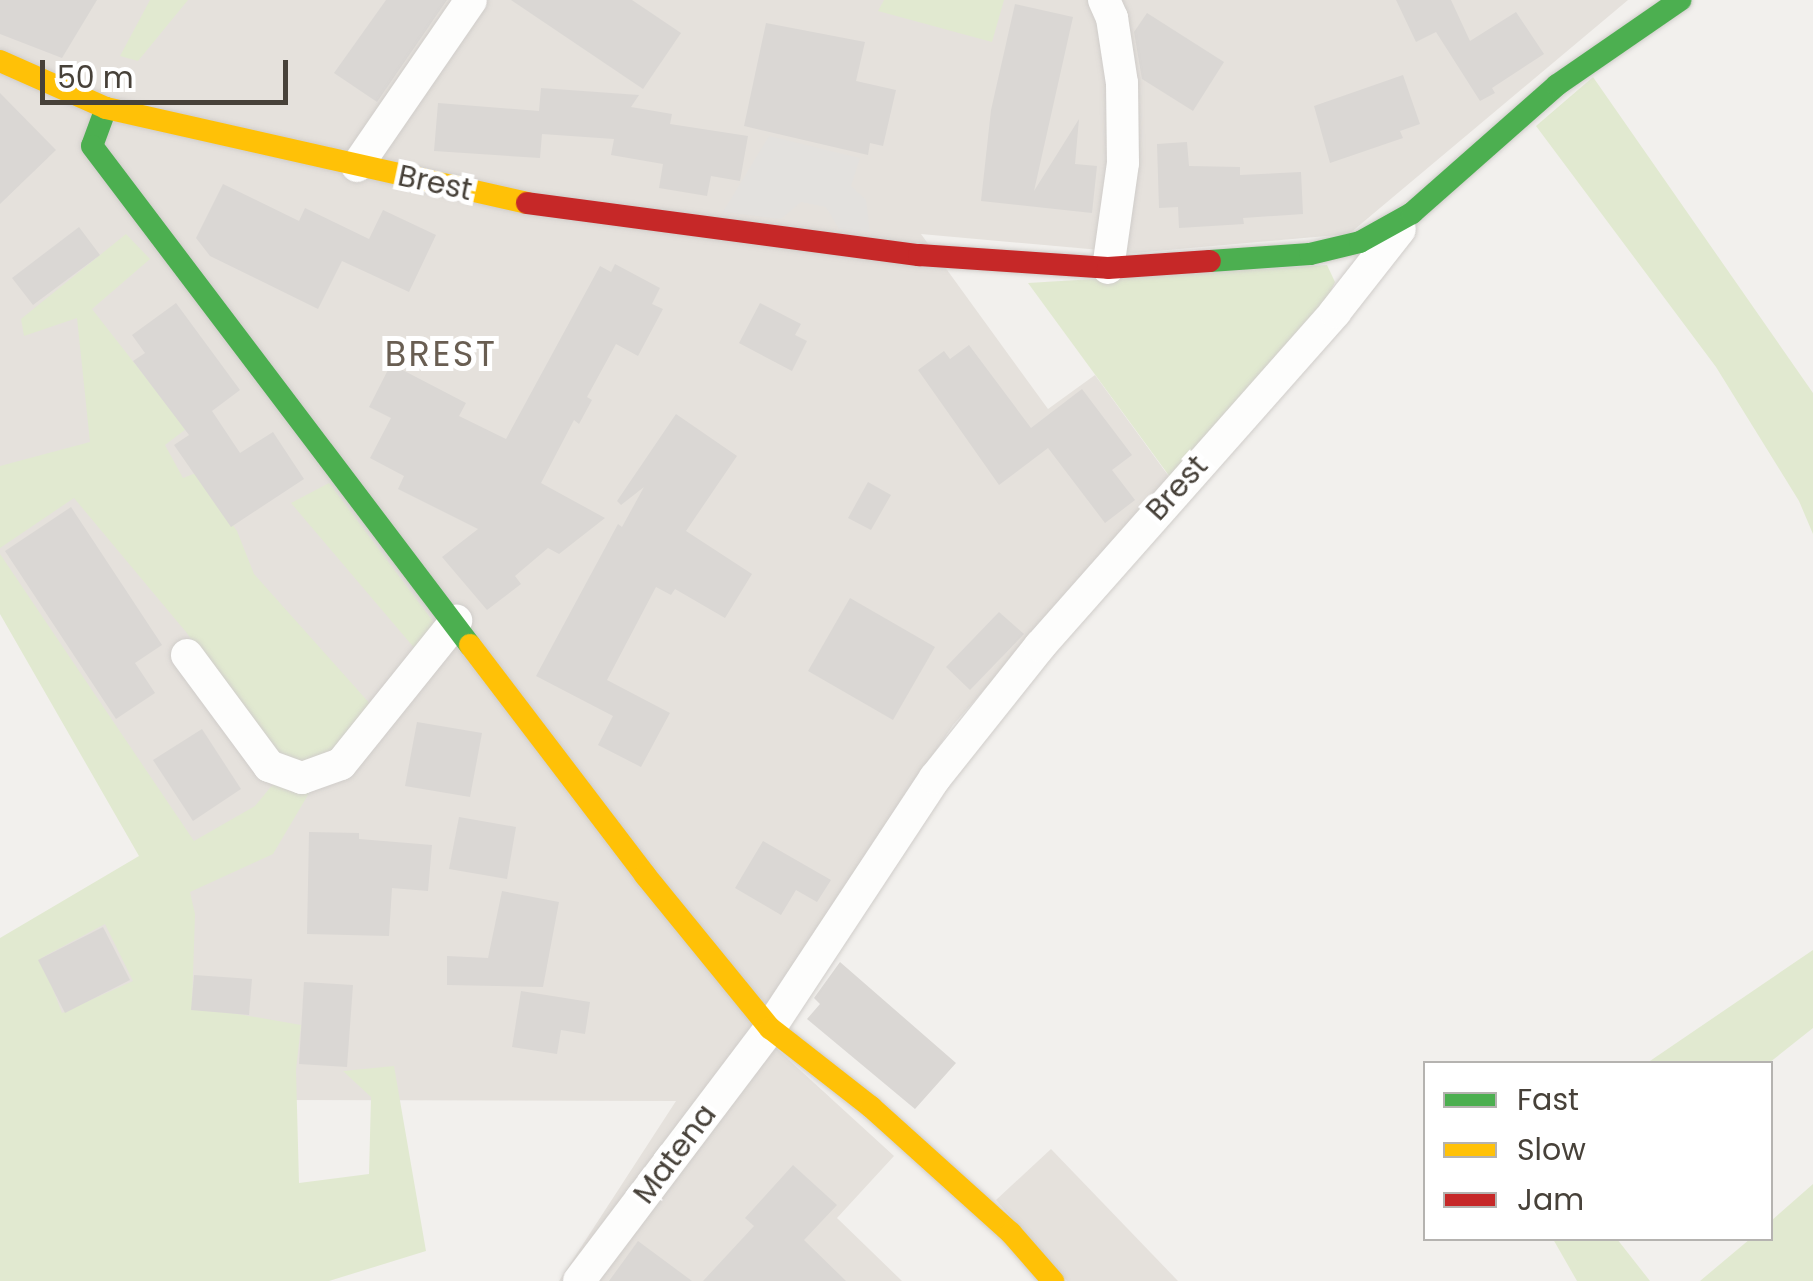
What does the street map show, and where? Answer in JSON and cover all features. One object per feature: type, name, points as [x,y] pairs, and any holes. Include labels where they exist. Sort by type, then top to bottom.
[{"type":"street","name":"Brest","points":[[357,166],[471,0]]},
{"type":"street","points":[[1104,0],[1112,18],[1122,83],[1124,163],[1108,268]]},
{"type":"street","points":[[1412,214],[1557,86],[1680,0]]},
{"type":"street","name":"Brest","points":[[0,61],[26,76],[106,108],[524,202],[919,256],[1108,268],[1310,254],[1360,242],[1412,214]]},
{"type":"street","points":[[106,108],[92,146],[645,874],[770,1028],[884,1119],[1010,1234],[1053,1281]]},
{"type":"street","name":"Brest","points":[[770,1028],[934,778],[1040,646],[1335,312],[1412,214]]},
{"type":"street","points":[[187,656],[268,766],[302,778],[341,764],[456,621]]},
{"type":"street","name":"Matena","points":[[580,1281],[770,1028]]},
{"type":"shaded area","points":[[0,0],[1628,0],[1349,234],[1134,253],[921,234],[1048,409],[1095,375],[1170,478],[953,725],[752,1026],[894,1156],[837,1218],[902,1281],[559,1281],[676,1101],[285,1100],[59,1023],[32,956],[171,882],[0,594]]},
{"type":"shaded area","points":[[769,136],[860,158],[851,186],[866,200],[870,232],[839,229],[826,207],[801,202],[781,219],[723,212]]},
{"type":"shaded area","points":[[1051,1149],[1178,1281],[1067,1281],[996,1200]]},
{"type":"green space","points":[[150,0],[188,0],[138,61],[120,56]]},
{"type":"green space","points":[[884,0],[1004,0],[992,42],[878,11]]},
{"type":"green space","points":[[1593,77],[1813,393],[1813,534],[1799,501],[1716,367],[1536,126]]},
{"type":"green space","points":[[126,234],[150,259],[92,309],[186,429],[165,445],[183,478],[196,473],[237,531],[254,574],[372,706],[331,756],[311,766],[276,761],[186,632],[74,498],[0,548],[0,466],[90,442],[77,318],[24,336],[21,319]]},
{"type":"green space","points":[[1327,265],[1335,282],[1329,295],[1170,477],[1028,283]]},
{"type":"green space","points":[[329,483],[435,624],[416,650],[291,503]]},
{"type":"green space","points":[[0,554],[194,841],[255,806],[274,783],[315,783],[273,854],[190,892],[195,914],[192,1006],[301,1025],[296,1070],[299,1183],[369,1174],[371,1097],[343,1071],[394,1066],[426,1251],[329,1281],[0,1281],[0,938],[139,856],[0,614]],"holes":[[[105,924],[133,981],[62,1013],[41,958]]]},
{"type":"green space","points":[[1813,950],[1813,1028],[1772,1061],[1650,1061]]},
{"type":"green space","points":[[1813,1184],[1813,1281],[1700,1281],[1748,1241],[1773,1241],[1773,1219]]},
{"type":"green space","points":[[1554,1241],[1619,1241],[1650,1281],[1577,1281]]},
{"type":"building","points":[[0,0],[97,0],[62,58],[0,34]]},
{"type":"building","points":[[386,0],[447,0],[377,102],[334,73]]},
{"type":"building","points":[[511,0],[632,0],[681,33],[643,89]]},
{"type":"building","points":[[1396,0],[1451,0],[1470,41],[1516,12],[1544,54],[1492,88],[1495,93],[1480,101],[1436,32],[1416,42]]},
{"type":"building","points":[[1015,4],[1073,17],[1034,191],[1079,119],[1075,164],[1097,166],[1092,213],[981,201],[991,110]]},
{"type":"building","points":[[1147,13],[1224,62],[1193,111],[1142,79],[1134,32]]},
{"type":"building","points":[[766,23],[865,42],[856,81],[896,90],[883,146],[870,143],[868,155],[744,126]]},
{"type":"building","points":[[1403,75],[1420,124],[1400,131],[1403,138],[1330,163],[1314,106]]},
{"type":"building","points":[[541,88],[639,95],[631,107],[672,114],[670,124],[748,136],[740,181],[711,176],[707,196],[659,188],[663,164],[611,155],[614,139],[542,134],[540,158],[434,151],[438,103],[539,111]]},
{"type":"building","points":[[0,93],[56,150],[0,204]]},
{"type":"building","points":[[1187,142],[1189,166],[1240,167],[1240,175],[1301,172],[1303,214],[1243,218],[1244,224],[1179,228],[1178,207],[1159,208],[1157,144]]},
{"type":"building","points":[[223,184],[299,221],[305,208],[369,239],[383,210],[436,235],[409,292],[342,261],[318,309],[210,256],[196,238]]},
{"type":"building","points":[[79,227],[100,255],[33,305],[12,278]]},
{"type":"building","points":[[615,264],[660,288],[652,304],[663,309],[638,356],[616,344],[587,397],[592,400],[579,424],[574,420],[541,483],[605,518],[559,554],[548,548],[515,576],[521,584],[487,610],[442,557],[478,529],[398,489],[404,476],[370,458],[391,418],[369,407],[391,364],[466,403],[459,416],[506,439],[600,266],[611,272]]},
{"type":"building","points":[[176,303],[240,390],[212,411],[240,453],[273,432],[304,479],[231,527],[174,445],[189,435],[133,361],[145,353],[132,335]]},
{"type":"building","points":[[760,303],[801,324],[795,335],[807,341],[792,371],[739,343]]},
{"type":"building","points":[[969,345],[1031,428],[1082,389],[1132,455],[1112,470],[1135,500],[1105,523],[1048,448],[999,485],[918,370],[944,351],[950,359]]},
{"type":"building","points":[[676,414],[737,456],[686,531],[752,574],[725,618],[675,589],[671,595],[656,587],[607,680],[670,713],[641,767],[598,745],[613,716],[536,676],[618,524],[622,527],[644,487],[621,505],[617,501]]},
{"type":"building","points":[[868,482],[891,495],[871,530],[848,518]]},
{"type":"building","points":[[71,507],[162,645],[135,663],[155,693],[116,719],[5,551]]},
{"type":"building","points":[[850,598],[935,647],[893,720],[808,671]]},
{"type":"building","points":[[999,612],[1024,634],[970,690],[946,667]]},
{"type":"building","points":[[417,722],[482,733],[470,797],[405,786]]},
{"type":"building","points":[[202,729],[241,789],[193,821],[153,760]]},
{"type":"building","points":[[459,817],[516,827],[507,879],[449,869]]},
{"type":"building","points":[[309,832],[359,833],[359,839],[432,845],[428,891],[392,888],[389,936],[307,934]]},
{"type":"building","points":[[763,841],[831,880],[817,902],[796,890],[781,915],[735,888]]},
{"type":"building","points":[[502,891],[559,902],[543,987],[447,985],[447,956],[488,958]]},
{"type":"building","points":[[103,927],[130,980],[65,1013],[38,960]]},
{"type":"building","points":[[840,962],[956,1063],[915,1109],[807,1019],[820,1004],[814,998]]},
{"type":"building","points":[[194,975],[252,979],[249,1015],[191,1010]]},
{"type":"building","points":[[304,982],[353,985],[347,1067],[299,1064]]},
{"type":"building","points":[[521,991],[590,1002],[585,1034],[561,1030],[557,1054],[512,1047]]},
{"type":"building","points":[[793,1165],[837,1205],[804,1240],[846,1281],[703,1281],[754,1226],[745,1218]]},
{"type":"building","points":[[638,1241],[692,1281],[609,1281]]},
{"type":"traffic: fast","points":[[1210,261],[1310,254],[1360,242],[1412,213],[1557,85],[1680,0]]},
{"type":"traffic: fast","points":[[106,108],[92,146],[470,645]]},
{"type":"traffic: slow","points":[[0,61],[106,108],[527,203]]},
{"type":"traffic: slow","points":[[470,645],[645,875],[770,1028],[871,1107],[1011,1233],[1053,1281]]},
{"type":"traffic: jam","points":[[527,203],[919,255],[1108,268],[1210,261]]},
{"type":"district","name":"BREST","points":[[441,354]]}]
